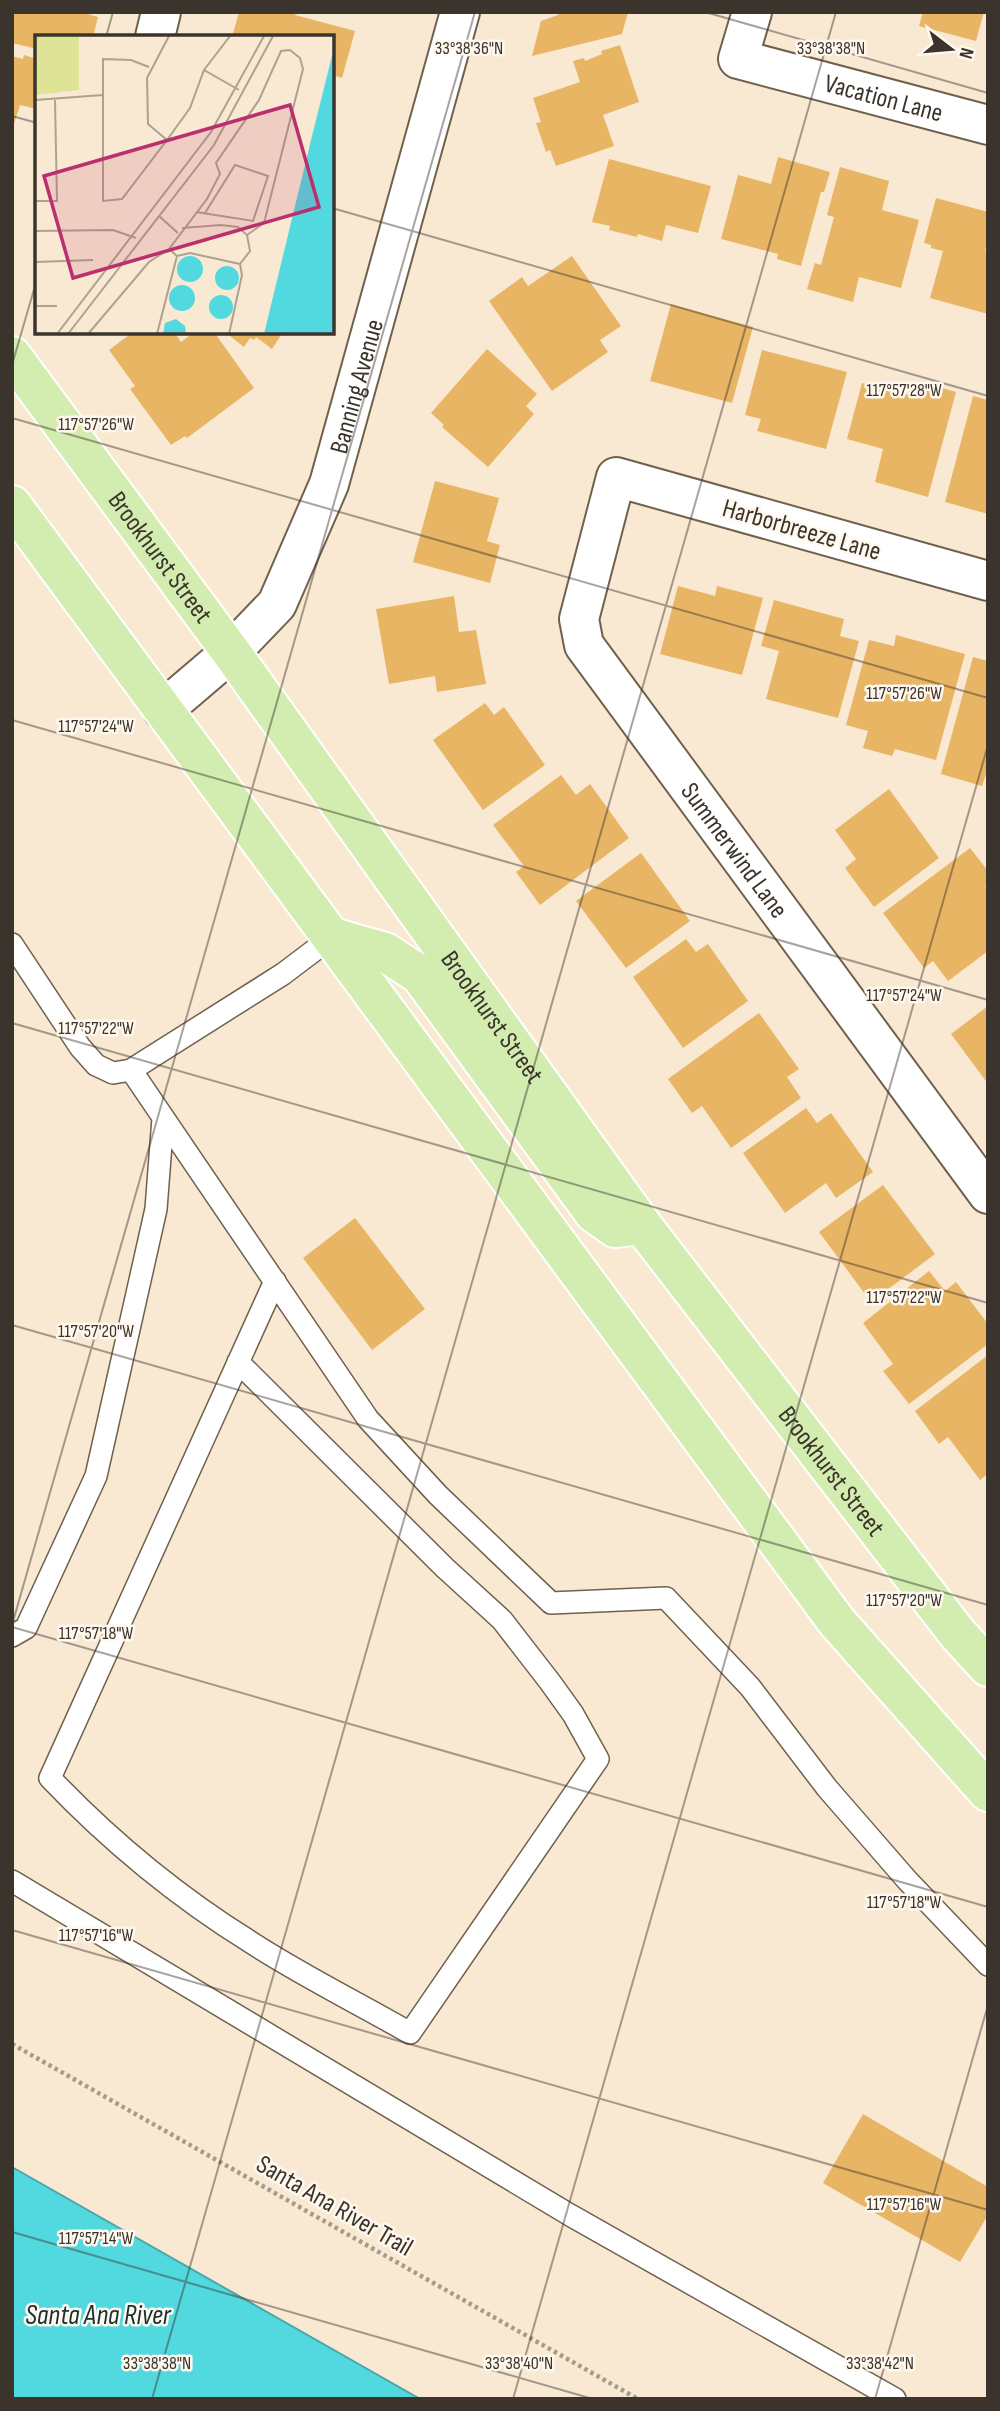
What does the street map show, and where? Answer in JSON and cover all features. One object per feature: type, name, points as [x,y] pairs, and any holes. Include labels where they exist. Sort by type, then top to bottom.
[{"type":"main road","name":"Brookhurst Street","points":[[12,356],[230,652],[642,1225],[957,1633],[988,1667]]},
{"type":"main road","points":[[12,505],[837,1622],[988,1792]]},
{"type":"main road","points":[[332,937],[385,952],[420,975],[594,1213],[615,1228],[642,1225]]},
{"type":"street","points":[[155,35],[161,12]]},
{"type":"street","name":"Banning Avenue","points":[[163,710],[230,652],[277,604],[329,484],[460,12]]},
{"type":"street","name":"Vacation Lane","points":[[752,12],[738,59],[988,125]]},
{"type":"street","name":"Harborbreeze Lane","points":[[617,477],[988,581]]},
{"type":"street","name":"Summerwind Lane","points":[[617,477],[579,619],[584,645],[988,1194]]},
{"type":"lane","points":[[12,944],[80,1046],[96,1065],[113,1073],[131,1070],[283,974],[332,937]]},
{"type":"lane","points":[[131,1070],[368,1419],[438,1495],[551,1603],[666,1598],[750,1687],[827,1788],[907,1880],[988,1965]]},
{"type":"lane","points":[[12,1636],[26,1628],[96,1476],[156,1209],[163,1118]]},
{"type":"lane","points":[[239,1362],[429,1552],[502,1620],[573,1714],[598,1759],[410,2033],[247,1940],[146,1867],[91,1821],[50,1778],[275,1282]]},
{"type":"lane","points":[[12,1881],[570,2215],[895,2399]]},
{"type":"path","name":"Santa Ana River Trail","points":[[12,2044],[638,2399]]},
{"type":"water","name":"Santa Ana River","points":[[12,2167],[420,2399],[12,2399]]},
{"type":"building","points":[[12,12],[81,12],[98,17],[94,35],[35,35],[35,49],[12,43]]},
{"type":"building","points":[[239,12],[296,12],[295,15],[355,31],[342,78],[336,76],[334,80],[334,35],[233,35]]},
{"type":"building","points":[[559,12],[628,12],[622,34],[532,56],[541,21],[558,15]]},
{"type":"building","points":[[923,12],[984,12],[976,41],[919,26]]},
{"type":"building","points":[[620,45],[639,102],[603,115],[614,146],[556,166],[550,150],[546,152],[536,123],[541,122],[533,98],[580,82],[573,61],[584,58],[585,61],[602,54],[601,51]]},
{"type":"building","points":[[24,55],[35,58],[35,109],[20,105],[12,130],[12,56],[23,59]]},
{"type":"building","points":[[778,157],[830,172],[824,192],[821,192],[801,266],[777,259],[778,254],[721,239],[738,175],[771,184]]},
{"type":"building","points":[[609,159],[711,186],[698,233],[666,225],[662,241],[609,230],[610,226],[592,222]]},
{"type":"building","points":[[840,167],[889,181],[882,210],[919,220],[901,288],[859,277],[853,302],[807,289],[815,263],[821,265],[834,217],[827,215]]},
{"type":"building","points":[[936,198],[988,212],[985,251],[988,252],[988,314],[930,298],[943,251],[924,243]]},
{"type":"building","points":[[572,256],[621,326],[600,340],[608,352],[552,391],[489,301],[522,277],[528,286]]},
{"type":"building","points":[[671,304],[753,327],[732,403],[650,381]]},
{"type":"building","points":[[130,334],[175,334],[181,342],[191,334],[215,334],[254,388],[187,438],[185,436],[171,445],[130,389],[135,386],[109,350]]},
{"type":"building","points":[[228,334],[282,334],[272,349],[256,337],[254,340],[250,338],[244,347]]},
{"type":"building","points":[[487,349],[537,394],[526,406],[534,414],[488,467],[442,427],[444,425],[431,413]]},
{"type":"building","points":[[762,350],[847,372],[826,449],[757,431],[761,419],[745,415]]},
{"type":"building","points":[[921,382],[956,392],[928,497],[875,482],[883,449],[847,439],[862,383],[917,397]]},
{"type":"building","points":[[973,396],[988,400],[988,514],[945,502]]},
{"type":"building","points":[[435,481],[499,498],[487,541],[500,545],[490,583],[413,562]]},
{"type":"building","points":[[678,586],[715,596],[717,586],[763,598],[742,675],[660,654]]},
{"type":"building","points":[[454,596],[459,632],[476,630],[486,684],[437,692],[435,676],[389,684],[376,609]]},
{"type":"building","points":[[774,600],[844,619],[840,636],[859,641],[838,718],[766,699],[779,651],[761,646]]},
{"type":"building","points":[[896,635],[965,654],[936,760],[895,749],[892,756],[863,748],[868,731],[846,725],[869,640],[894,646]]},
{"type":"building","points":[[973,657],[988,661],[988,768],[982,786],[941,774]]},
{"type":"building","points":[[485,703],[494,715],[504,707],[545,765],[483,810],[433,740]]},
{"type":"building","points":[[561,775],[576,795],[590,784],[629,838],[540,905],[516,872],[524,866],[493,825]]},
{"type":"building","points":[[889,789],[939,858],[874,907],[845,868],[856,859],[835,830]]},
{"type":"building","points":[[970,848],[988,871],[988,885],[985,887],[988,890],[988,951],[948,981],[933,961],[924,968],[883,913]]},
{"type":"building","points":[[641,853],[690,921],[626,968],[576,901]]},
{"type":"building","points":[[686,939],[696,952],[708,944],[748,1001],[683,1048],[633,977]]},
{"type":"building","points":[[988,1006],[988,1084],[951,1034]]},
{"type":"building","points":[[759,1013],[799,1069],[787,1077],[801,1098],[731,1148],[702,1106],[692,1113],[668,1079]]},
{"type":"building","points":[[806,1108],[817,1123],[831,1113],[873,1172],[836,1198],[826,1183],[785,1213],[743,1153]]},
{"type":"building","points":[[883,1185],[935,1254],[871,1302],[819,1232]]},
{"type":"building","points":[[355,1218],[425,1309],[372,1350],[303,1258]]},
{"type":"building","points":[[929,1271],[945,1291],[956,1282],[988,1324],[988,1344],[909,1404],[883,1371],[893,1364],[863,1323]]},
{"type":"building","points":[[988,1355],[988,1474],[980,1480],[948,1437],[939,1444],[915,1411]]},
{"type":"building","points":[[863,2114],[988,2187],[988,2215],[960,2262],[823,2183]]}]
